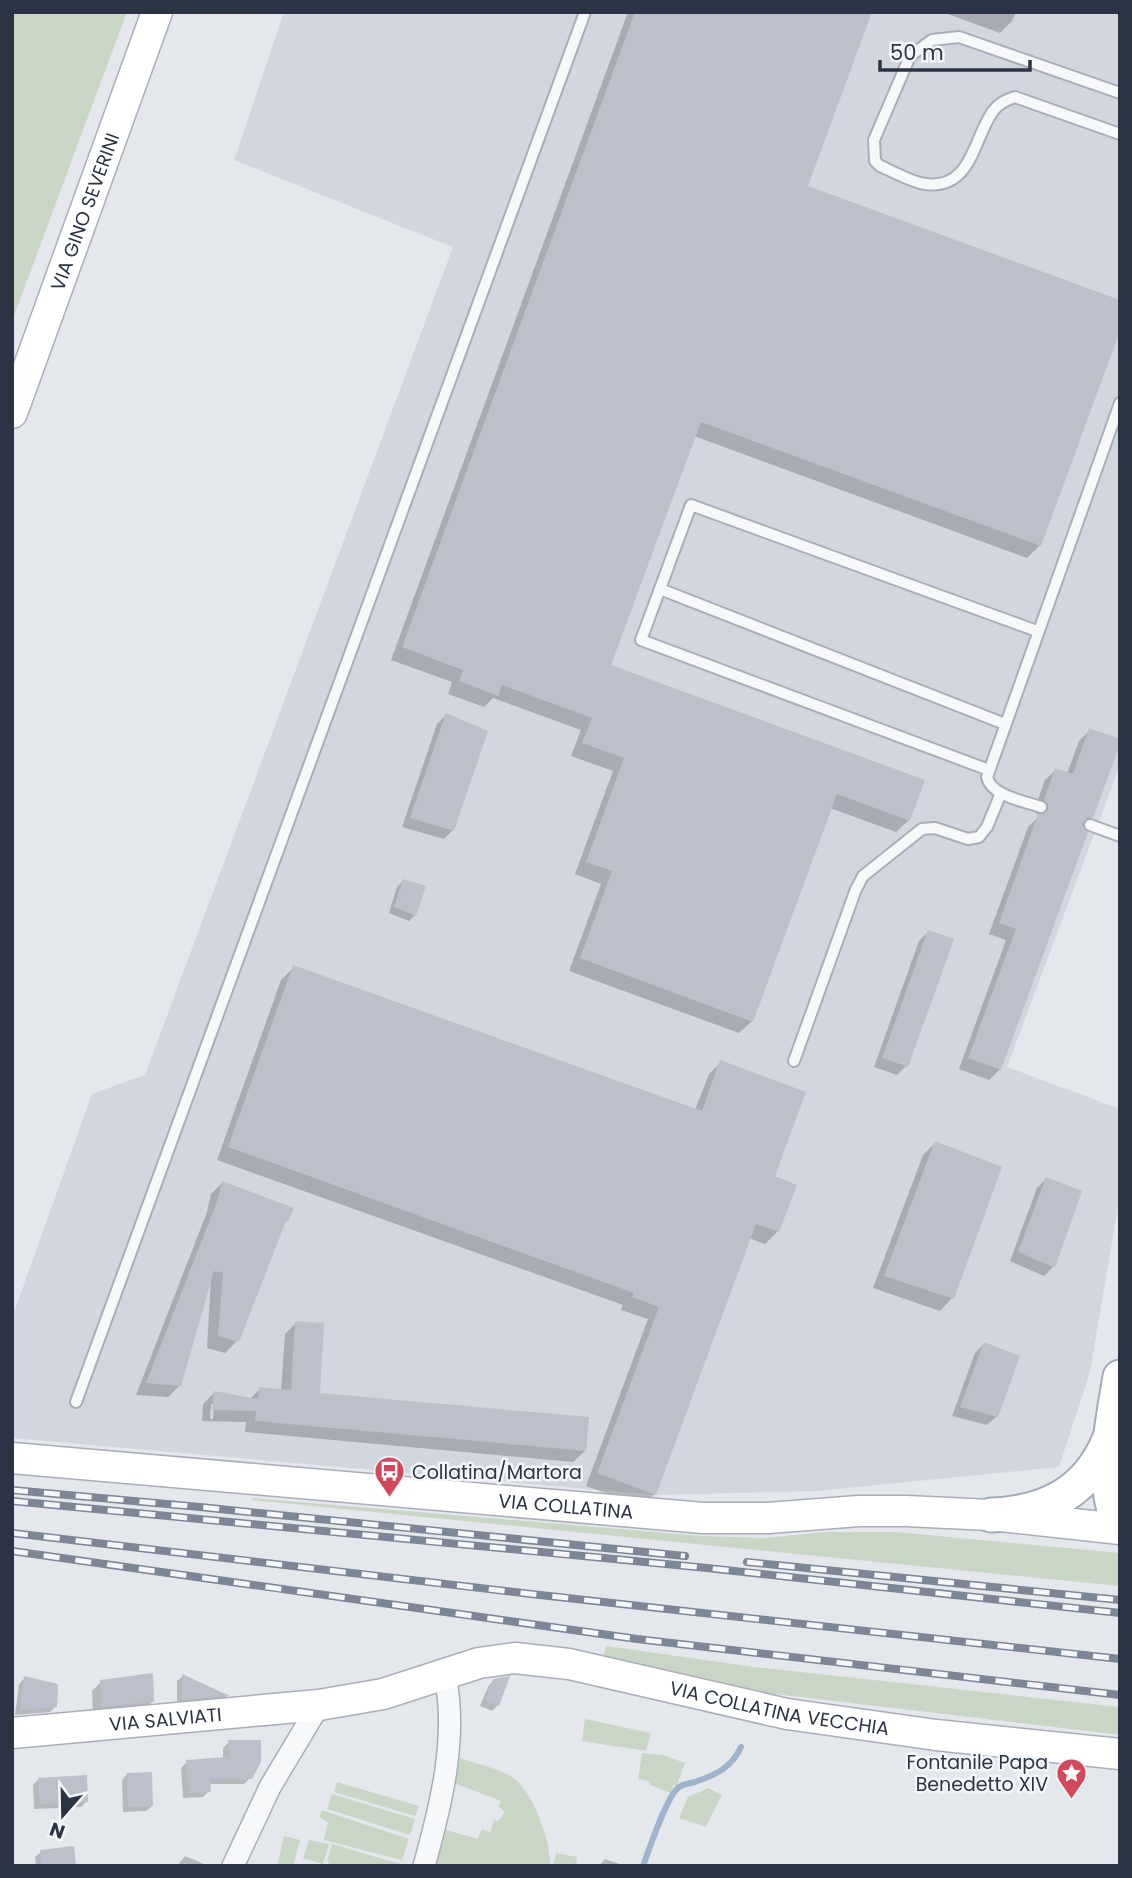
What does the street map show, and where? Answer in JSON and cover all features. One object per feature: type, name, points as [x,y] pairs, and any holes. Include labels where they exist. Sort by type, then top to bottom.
[{"type":"main road","points":[[1120,1377],[1110,1438],[1111,1500],[1120,1528]]},
{"type":"main road","points":[[991,1515],[1027,1512],[1064,1495],[1084,1480],[1097,1465],[1110,1438]]},
{"type":"street","name":"VIA GINO SEVERINI","points":[[12,414],[157,12]]},
{"type":"street","name":"VIA COLLATINA","points":[[12,1458],[703,1518],[768,1518],[859,1511],[991,1515],[1120,1528]]},
{"type":"street","name":"VIA COLLATINA VECCHIA","points":[[319,1705],[383,1694],[479,1663],[497,1660],[545,1660],[797,1716],[936,1735],[1120,1754]]},
{"type":"street","points":[[424,1866],[449,1748],[450,1700],[445,1675]]},
{"type":"street","points":[[233,1866],[270,1787],[319,1705]]},
{"type":"street","name":"VIA SALVIATI","points":[[12,1733],[319,1705]]},
{"type":"lane","points":[[76,1402],[585,12]]},
{"type":"lane","points":[[1120,93],[959,37],[932,40],[910,56],[874,140],[875,161],[880,166],[924,184],[944,182],[957,176],[967,166],[992,112],[1002,102],[1015,97],[1120,134]]},
{"type":"lane","points":[[1041,807],[1001,793],[988,782],[989,770],[1120,403]]},
{"type":"lane","points":[[989,770],[641,640],[691,505],[1037,631]]},
{"type":"lane","points":[[660,589],[1005,724]]},
{"type":"lane","points":[[794,1061],[863,876],[922,829],[935,828],[968,839],[979,837],[987,827],[1001,793]]},
{"type":"lane","points":[[1090,825],[1120,836]]},
{"type":"shaded area","points":[[284,12],[1120,12],[1120,765],[1007,1067],[1120,1109],[1120,1194],[1090,1372],[1059,1467],[817,1491],[656,1495],[12,1438],[12,1318],[92,1094],[145,1075],[453,247],[234,160]]},
{"type":"green space","points":[[12,12],[127,12],[12,321]]},
{"type":"green space","points":[[252,1500],[702,1536],[764,1538],[827,1532],[896,1532],[1120,1553],[1120,1586]]},
{"type":"green space","points":[[606,1646],[754,1667],[1120,1707],[1120,1735],[700,1685],[637,1669],[629,1662],[604,1655]]},
{"type":"green space","points":[[585,1719],[651,1733],[646,1751],[582,1741]]},
{"type":"green space","points":[[642,1753],[663,1755],[685,1763],[671,1793],[638,1779]]},
{"type":"green space","points":[[460,1758],[500,1771],[520,1784],[539,1817],[550,1856],[550,1866],[436,1866],[446,1830],[478,1839],[482,1829],[490,1832],[494,1820],[498,1821],[505,1812],[498,1806],[501,1801],[454,1783]]},
{"type":"green space","points":[[337,1782],[419,1806],[415,1816],[334,1792]]},
{"type":"green space","points":[[708,1788],[722,1795],[706,1827],[679,1818],[688,1797]]},
{"type":"green space","points":[[332,1794],[415,1819],[410,1835],[327,1809]]},
{"type":"green space","points":[[322,1810],[409,1839],[402,1860],[324,1840],[328,1822],[319,1817]]},
{"type":"green space","points":[[284,1836],[300,1840],[293,1866],[277,1866]]},
{"type":"green space","points":[[309,1840],[329,1844],[323,1864],[303,1858]]},
{"type":"green space","points":[[332,1844],[403,1865],[403,1866],[328,1866]]},
{"type":"green space","points":[[556,1853],[577,1857],[576,1866],[553,1866]]},
{"type":"building","points":[[635,12],[872,12],[808,186],[1120,300],[1120,331],[1041,546],[701,422],[611,665],[925,780],[910,821],[837,794],[753,1022],[580,958],[612,871],[586,862],[624,758],[582,743],[592,718],[502,685],[498,696],[459,681],[463,670],[402,647]]},
{"type":"building","points":[[446,713],[488,731],[454,831],[410,818]]},
{"type":"building","points":[[1089,728],[1120,739],[1120,744],[1093,818],[1088,817],[1083,822],[1082,827],[1088,832],[1001,1070],[968,1058],[1016,929],[999,923],[1038,814],[1048,810],[1044,800],[1055,768],[1073,774]]},
{"type":"building","points":[[403,879],[426,886],[416,916],[394,907]]},
{"type":"building","points":[[928,930],[954,939],[908,1067],[882,1058]]},
{"type":"building","points":[[293,965],[702,1111],[720,1060],[806,1092],[775,1176],[797,1185],[779,1232],[756,1224],[656,1495],[597,1473],[659,1307],[632,1297],[634,1293],[228,1147]]},
{"type":"building","points":[[935,1141],[1002,1167],[954,1299],[884,1276]]},
{"type":"building","points":[[1046,1177],[1082,1191],[1055,1268],[1018,1252]]},
{"type":"building","points":[[222,1181],[294,1208],[288,1222],[286,1221],[239,1342],[218,1336],[223,1273],[214,1271],[181,1386],[146,1383],[218,1199]]},
{"type":"building","points":[[295,1321],[324,1323],[320,1393],[589,1417],[586,1451],[255,1421],[256,1411],[212,1410],[214,1391],[258,1399],[259,1387],[291,1390]]},
{"type":"building","points":[[984,1342],[1020,1356],[998,1417],[960,1407]]},
{"type":"building","points":[[153,1673],[154,1702],[102,1707],[100,1680]]},
{"type":"building","points":[[182,1674],[230,1696],[182,1700]]},
{"type":"building","points":[[24,1676],[58,1684],[57,1707],[20,1710]]},
{"type":"building","points":[[510,1676],[499,1706],[485,1701],[493,1679]]},
{"type":"building","points":[[228,1740],[261,1740],[261,1762],[252,1779],[210,1779],[211,1792],[189,1793],[186,1760],[229,1757]]},
{"type":"building","points":[[152,1772],[153,1806],[128,1807],[127,1773]]},
{"type":"building","points":[[87,1775],[88,1802],[40,1804],[38,1778]]},
{"type":"building","points":[[74,1846],[76,1866],[42,1866],[40,1850]]},
{"type":"waterway","points":[[643,1866],[674,1792],[681,1786],[722,1769],[733,1760],[741,1747]]},
{"type":"railway","points":[[12,1490],[685,1556]]},
{"type":"railway","points":[[12,1501],[707,1568],[1120,1613]]},
{"type":"railway","points":[[12,1533],[1120,1659]]},
{"type":"railway","points":[[12,1551],[637,1639],[1120,1695]]},
{"type":"railway","points":[[747,1562],[1120,1600]]},
{"type":"place","name":"Collatina/Martora","points":[[389,1499]]},
{"type":"place","name":"Fontanile Papa Benedetto XIV","points":[[1071,1800]]}]
